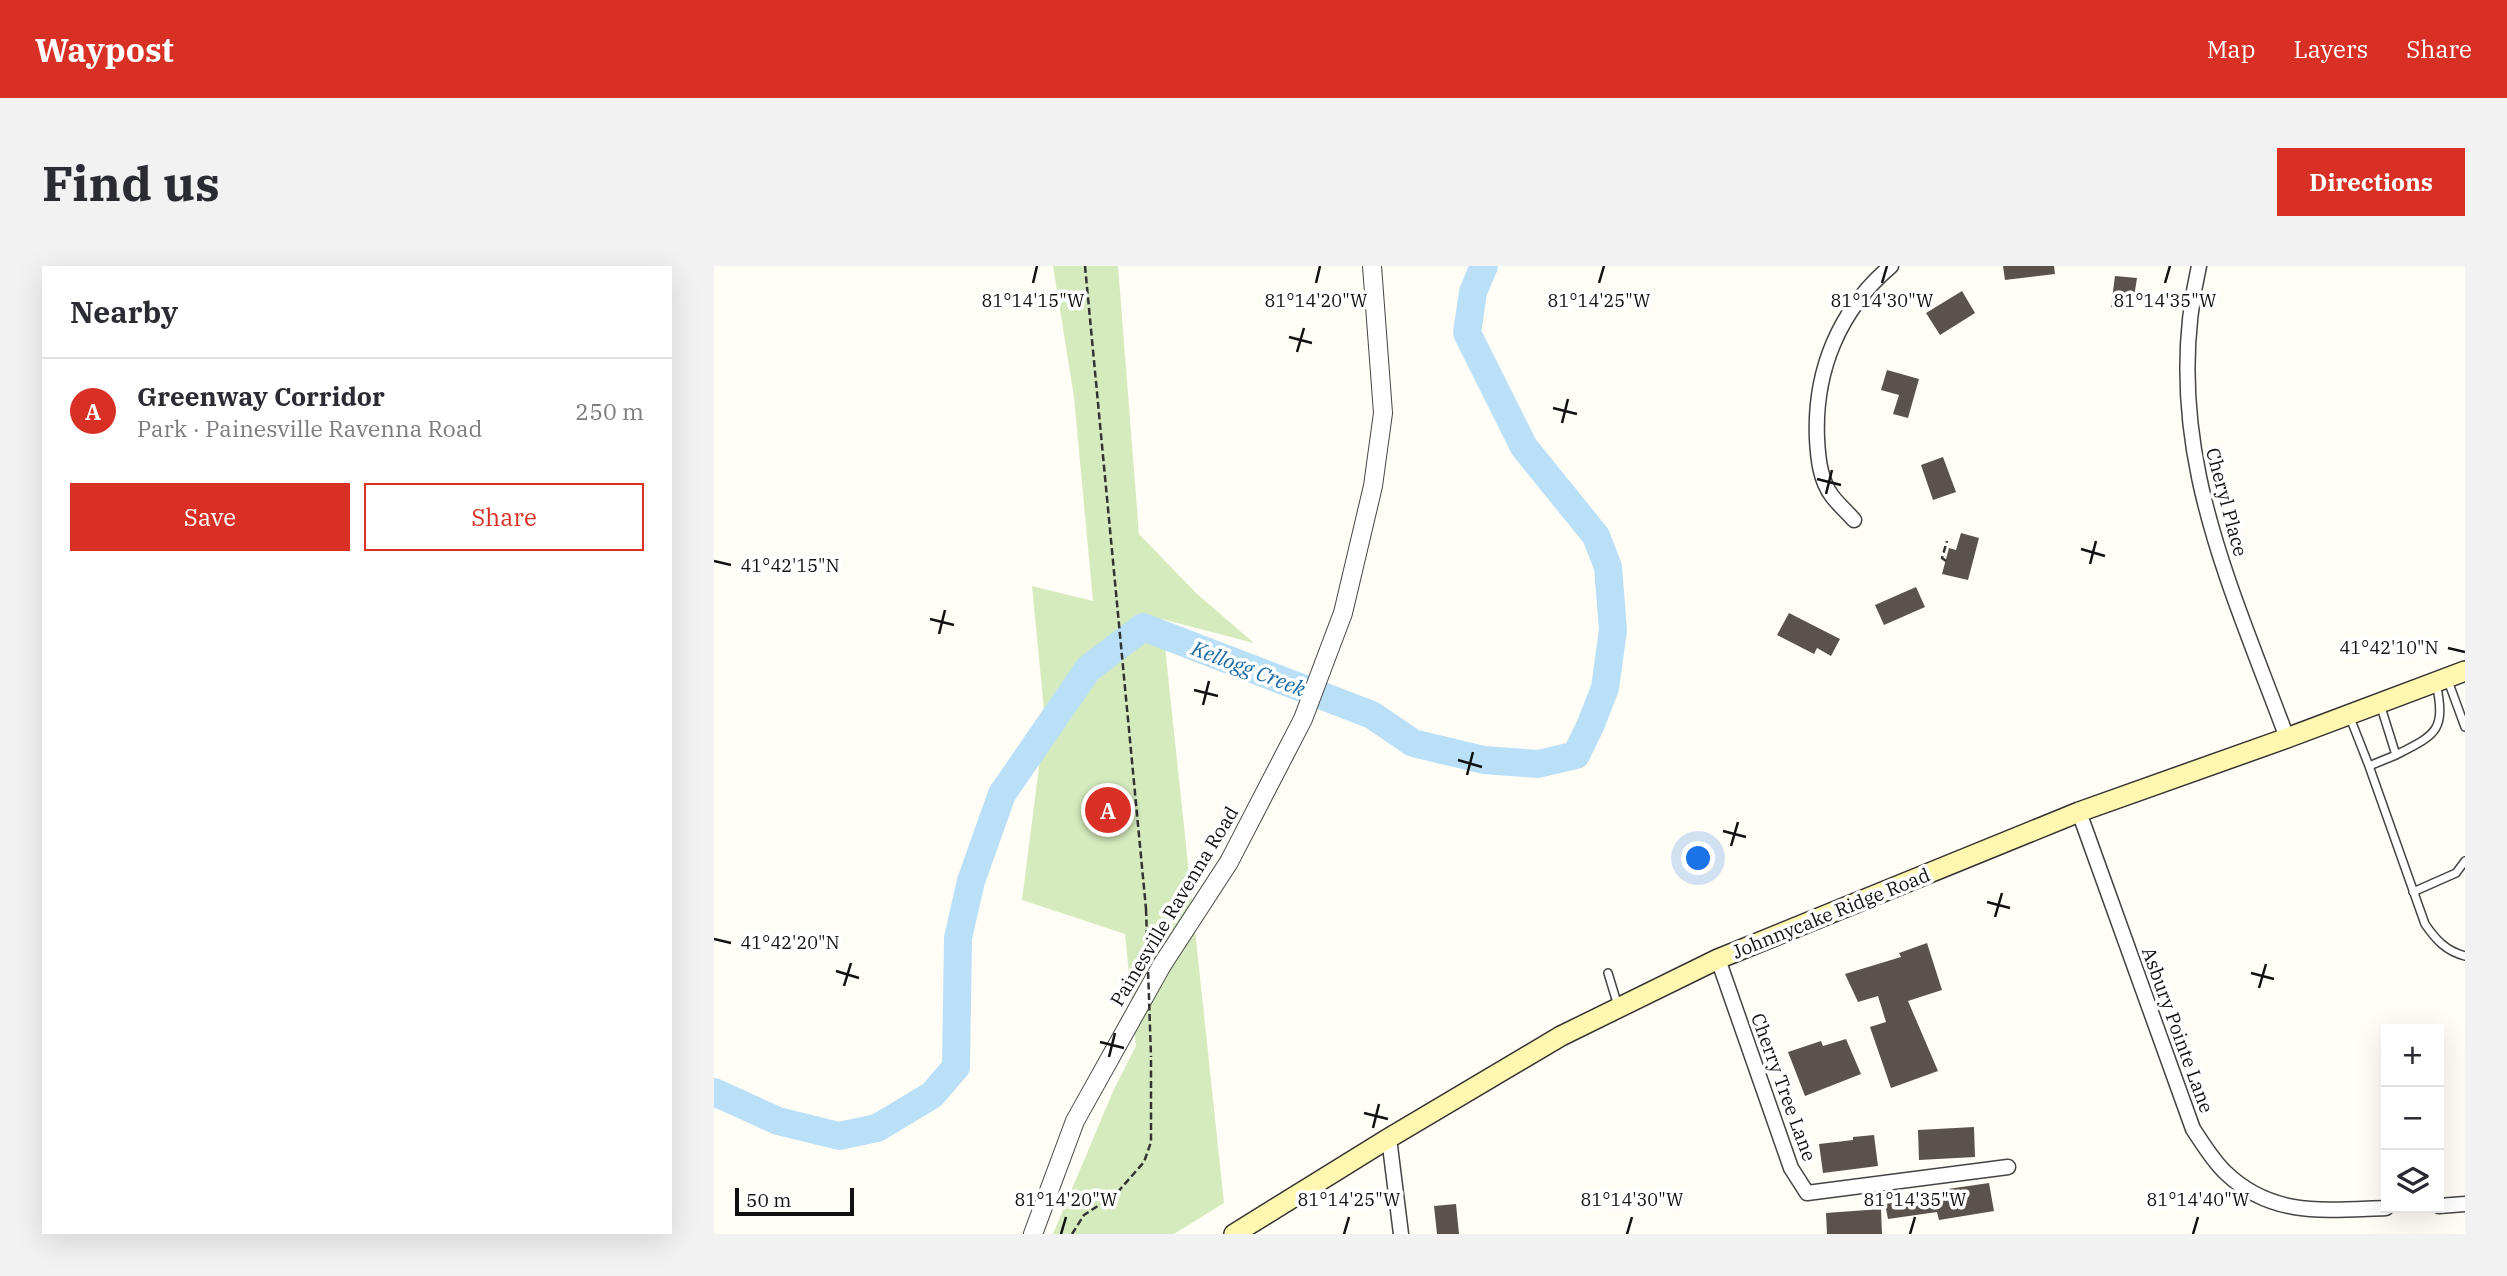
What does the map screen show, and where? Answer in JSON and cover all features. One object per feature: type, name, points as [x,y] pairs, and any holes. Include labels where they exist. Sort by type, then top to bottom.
[{"type":"main road","name":"Johnnycake Ridge Road","points":[[1234,1234],[1388,1138],[1561,1036],[1718,959],[2079,812],[2465,671]]},
{"type":"street","name":"Painesville Ravenna Road","points":[[1033,1234],[1075,1121],[1162,965],[1229,862],[1303,719],[1343,613],[1375,474],[1383,413],[1373,266]]},
{"type":"street","points":[[1854,520],[1831,495],[1821,474],[1816,428],[1820,386],[1840,326],[1860,297],[1891,266]]},
{"type":"street","name":"Cheryl Place","points":[[2199,266],[2188,328],[2188,409],[2194,461],[2212,534],[2287,738]]},
{"type":"street","name":"Asbury Pointe Lane","points":[[2079,812],[2193,1129],[2225,1173],[2268,1201],[2290,1208],[2381,1208]]},
{"type":"street","name":"Cherry Tree Lane","points":[[1718,959],[1791,1168],[1807,1194],[2008,1167]]},
{"type":"street","points":[[1388,1138],[1401,1234]]},
{"type":"street","points":[[2444,1206],[2465,1205]]},
{"type":"lane","points":[[2441,680],[2465,727]]},
{"type":"lane","points":[[2369,766],[2427,739],[2438,727],[2441,680]]},
{"type":"lane","points":[[2380,704],[2396,755]]},
{"type":"lane","points":[[2349,715],[2425,925],[2437,943],[2455,954],[2465,956]]},
{"type":"lane","points":[[2413,892],[2456,873],[2465,861]]},
{"type":"lane","points":[[1608,973],[1618,1007]]},
{"type":"path","points":[[1072,1234],[1084,1215],[1116,1194],[1144,1162],[1152,1142],[1146,909],[1086,266]]},
{"type":"path","points":[[1946,561],[1942,558],[1947,541]]},
{"type":"green space","points":[[1053,266],[1118,266],[1139,534],[1196,593],[1254,643],[1162,619],[1224,1203],[1174,1234],[1053,1234],[1114,1089],[1136,1046],[1125,934],[1022,900],[1045,720],[1032,586],[1093,601],[1074,397]]},
{"type":"building","points":[[2003,266],[2054,266],[2055,274],[2005,280]]},
{"type":"building","points":[[2115,276],[2137,278],[2132,310],[2111,307]]},
{"type":"building","points":[[1962,291],[1975,313],[1940,335],[1926,313]]},
{"type":"building","points":[[1887,370],[1919,379],[1908,418],[1893,414],[1899,395],[1881,390]]},
{"type":"building","points":[[1943,457],[1956,492],[1933,500],[1921,465]]},
{"type":"building","points":[[1961,533],[1979,538],[1968,580],[1942,574],[1949,548],[1956,550]]},
{"type":"building","points":[[1916,587],[1925,607],[1884,625],[1875,605]]},
{"type":"building","points":[[1789,613],[1840,639],[1831,656],[1817,648],[1814,654],[1777,635]]},
{"type":"building","points":[[1927,943],[1942,990],[1908,1001],[1938,1071],[1891,1088],[1870,1027],[1886,1022],[1878,996],[1858,1002],[1845,974],[1901,957],[1899,953]]},
{"type":"building","points":[[1846,1039],[1861,1074],[1805,1096],[1788,1052],[1821,1041],[1823,1046]]},
{"type":"building","points":[[1974,1127],[1975,1157],[1919,1160],[1918,1130]]},
{"type":"building","points":[[1874,1135],[1878,1166],[1823,1173],[1819,1144]]},
{"type":"building","points":[[1989,1183],[1994,1211],[1939,1220],[1937,1212],[1888,1219],[1885,1204],[1935,1197],[1934,1191]]},
{"type":"building","points":[[1456,1204],[1459,1234],[1437,1234],[1434,1206]]},
{"type":"building","points":[[1881,1209],[1882,1234],[1827,1234],[1826,1213]]},
{"type":"waterway","name":"Kellogg Creek","points":[[714,1092],[778,1121],[839,1136],[877,1128],[932,1095],[956,1067],[958,938],[971,881],[1002,794],[1088,669],[1143,627],[1372,715],[1413,743],[1484,760],[1538,764],[1576,755],[1605,688],[1613,630],[1608,567],[1596,536],[1524,447],[1467,333],[1473,292],[1484,266]]},
{"type":"place","name":"Greenway Corridor","points":[[1108,810]]}]
